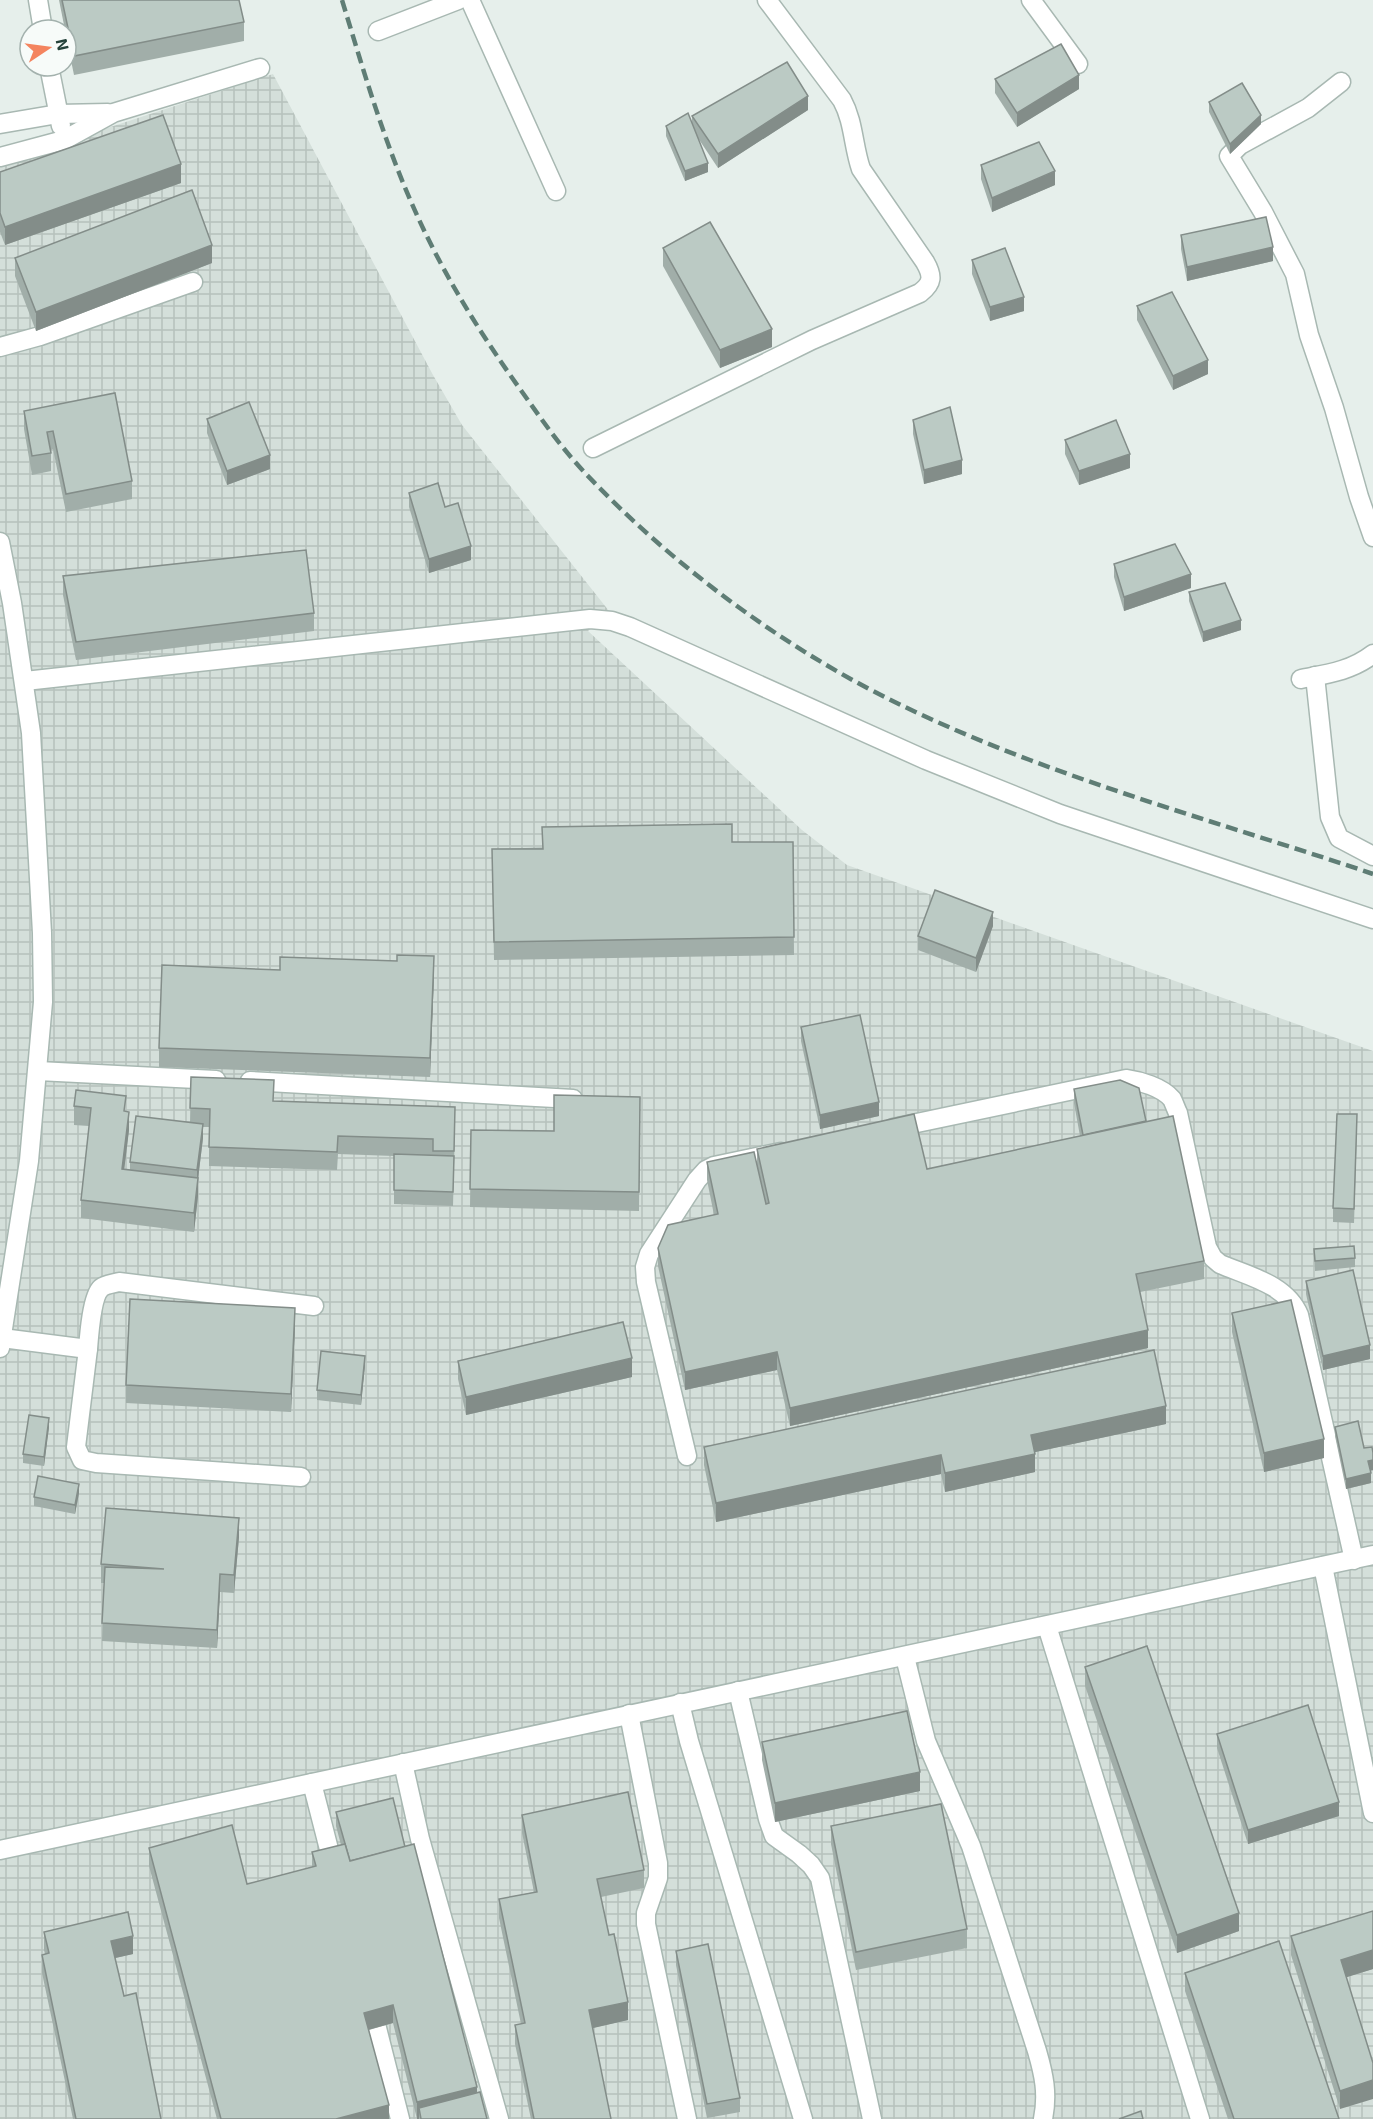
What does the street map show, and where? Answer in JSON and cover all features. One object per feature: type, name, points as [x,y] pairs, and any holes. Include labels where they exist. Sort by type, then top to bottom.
[{"type":"street","points":[[38,0],[41,18]]},
{"type":"street","points":[[378,32],[458,0]]},
{"type":"street","points":[[470,0],[556,191]]},
{"type":"street","points":[[592,448],[812,340],[920,293],[930,285],[932,276],[925,262],[861,169],[856,154],[850,114],[842,100],[767,0]]},
{"type":"street","points":[[1031,0],[1078,64]]},
{"type":"street","points":[[0,157],[64,140],[113,113],[260,68]]},
{"type":"street","points":[[52,78],[64,140]]},
{"type":"street","points":[[1341,82],[1308,108],[1240,144],[1229,156],[1263,212],[1295,274],[1309,335],[1373,537]]},
{"type":"street","points":[[0,123],[58,114],[113,113]]},
{"type":"street","points":[[0,347],[40,336],[193,282]]},
{"type":"street","points":[[0,542],[25,681],[31,733],[42,933],[43,1002],[29,1161],[1,1345],[88,1349]]},
{"type":"street","points":[[25,681],[590,619],[612,621],[926,760],[1060,814],[1373,919]]},
{"type":"street","points":[[1373,654],[1350,668],[1308,678],[1330,817],[1339,838],[1373,856]]},
{"type":"street","points":[[38,1071],[573,1099]]},
{"type":"street","points":[[0,1850],[1323,1566],[1367,1560],[1299,1315],[1294,1304],[1277,1289],[1220,1264],[1213,1258],[1207,1247],[1178,1113],[1172,1100],[1163,1092],[1139,1081],[1126,1079],[874,1132]]},
{"type":"street","points":[[687,1456],[646,1282],[645,1267],[649,1254],[697,1180],[706,1170],[794,1149]]},
{"type":"street","points":[[301,1477],[96,1464],[82,1460],[76,1447],[95,1299],[99,1290],[107,1285],[119,1282],[314,1306]]},
{"type":"street","points":[[1323,1566],[1373,1813]]},
{"type":"street","points":[[1047,1626],[1200,2119]]},
{"type":"street","points":[[905,1657],[920,1725],[971,1846],[1037,2051],[1045,2080],[1047,2102],[1043,2119]]},
{"type":"street","points":[[738,1691],[774,1836],[799,1854],[820,1878],[872,2119]]},
{"type":"street","points":[[680,1703],[688,1741],[803,2119]]},
{"type":"street","points":[[629,1714],[658,1863],[658,1878],[646,1913],[646,1924],[687,2119]]},
{"type":"street","points":[[403,1763],[420,1839],[499,2119]]},
{"type":"street","points":[[312,1783],[333,1865]]},
{"type":"street","points":[[376,2028],[400,2119]]},
{"type":"shaded area","points":[[273,74],[433,375],[462,425],[609,611],[588,631],[802,830],[847,865],[1373,1051],[1373,2119],[0,2119],[0,163]]},
{"type":"building","points":[[62,0],[239,0],[244,22],[78,55],[78,18],[66,18]]},
{"type":"building","points":[[1061,44],[1079,75],[1017,113],[995,79]]},
{"type":"building","points":[[787,62],[808,96],[718,154],[692,116]]},
{"type":"building","points":[[1242,83],[1261,115],[1230,144],[1209,102]]},
{"type":"building","points":[[688,113],[708,163],[685,171],[666,126]]},
{"type":"building","points":[[163,115],[181,164],[5,227],[0,213],[0,172]]},
{"type":"building","points":[[1039,142],[1055,171],[992,198],[981,165]]},
{"type":"building","points":[[192,190],[212,245],[36,312],[15,258]]},
{"type":"building","points":[[1266,217],[1273,247],[1187,267],[1181,235]]},
{"type":"building","points":[[710,222],[772,329],[720,350],[663,248]]},
{"type":"building","points":[[1005,248],[1024,297],[990,307],[972,260]]},
{"type":"building","points":[[1172,292],[1208,360],[1173,376],[1137,306]]},
{"type":"building","points":[[115,393],[132,481],[66,494],[53,431],[47,432],[51,453],[32,456],[24,411]]},
{"type":"building","points":[[249,402],[270,455],[227,471],[207,419]]},
{"type":"building","points":[[950,407],[962,460],[924,470],[913,420]]},
{"type":"building","points":[[1116,420],[1130,454],[1079,471],[1065,440]]},
{"type":"building","points":[[438,483],[445,507],[458,503],[471,546],[429,559],[409,493]]},
{"type":"building","points":[[1175,544],[1191,574],[1124,597],[1114,564]]},
{"type":"building","points":[[306,550],[314,613],[76,642],[63,576]]},
{"type":"building","points":[[1225,583],[1241,620],[1203,632],[1189,592]]},
{"type":"building","points":[[732,824],[732,842],[793,842],[794,937],[494,942],[492,849],[543,849],[542,827]]},
{"type":"building","points":[[935,890],[993,912],[976,958],[918,936]]},
{"type":"building","points":[[397,955],[434,956],[430,1058],[159,1048],[162,965],[280,970],[280,957],[397,961]]},
{"type":"building","points":[[860,1015],[879,1102],[820,1115],[801,1027]]},
{"type":"building","points":[[191,1077],[274,1080],[273,1101],[455,1107],[454,1151],[433,1151],[433,1139],[338,1136],[337,1152],[209,1147],[210,1109],[190,1108]]},
{"type":"building","points":[[1120,1080],[1139,1088],[1146,1121],[1083,1135],[1074,1089]]},
{"type":"building","points":[[76,1090],[126,1096],[124,1111],[129,1112],[122,1169],[198,1178],[194,1213],[81,1200],[91,1108],[74,1106]]},
{"type":"building","points":[[554,1095],[640,1097],[639,1192],[470,1189],[471,1130],[554,1131]]},
{"type":"building","points":[[914,1114],[927,1169],[1173,1116],[1204,1261],[1136,1274],[1148,1330],[790,1408],[777,1352],[685,1372],[658,1248],[668,1225],[718,1214],[707,1162],[754,1152],[766,1204],[769,1203],[757,1149]]},
{"type":"building","points":[[1337,1114],[1357,1114],[1354,1209],[1333,1208]]},
{"type":"building","points":[[136,1116],[203,1124],[197,1170],[130,1162]]},
{"type":"building","points":[[394,1154],[454,1156],[453,1192],[394,1190]]},
{"type":"building","points":[[1354,1246],[1355,1258],[1315,1261],[1314,1249]]},
{"type":"building","points":[[1353,1270],[1370,1345],[1323,1356],[1306,1281]]},
{"type":"building","points":[[130,1299],[295,1308],[291,1394],[126,1385]]},
{"type":"building","points":[[1291,1300],[1324,1439],[1264,1453],[1232,1313]]},
{"type":"building","points":[[623,1322],[632,1358],[466,1397],[458,1361]]},
{"type":"building","points":[[1154,1350],[1166,1406],[1031,1435],[1035,1454],[945,1473],[941,1455],[716,1503],[704,1447]]},
{"type":"building","points":[[321,1351],[365,1356],[361,1395],[317,1390]]},
{"type":"building","points":[[29,1415],[49,1418],[44,1457],[23,1454]]},
{"type":"building","points":[[1358,1421],[1364,1448],[1372,1447],[1373,1460],[1368,1461],[1371,1473],[1346,1479],[1335,1427]]},
{"type":"building","points":[[38,1476],[79,1484],[75,1505],[34,1497]]},
{"type":"building","points":[[106,1508],[239,1518],[234,1575],[220,1574],[217,1630],[102,1623],[105,1567],[164,1569],[101,1564]]},
{"type":"building","points":[[1147,1646],[1239,1913],[1177,1935],[1085,1667]]},
{"type":"building","points":[[1308,1705],[1339,1802],[1248,1830],[1217,1734]]},
{"type":"building","points":[[907,1711],[920,1772],[775,1803],[762,1742]]},
{"type":"building","points":[[628,1792],[644,1870],[597,1879],[609,1935],[614,1934],[628,2002],[589,2010],[611,2119],[534,2119],[515,2025],[525,2023],[499,1899],[537,1892],[522,1815]]},
{"type":"building","points":[[393,1798],[405,1847],[350,1861],[336,1812]]},
{"type":"building","points":[[941,1804],[967,1929],[856,1952],[831,1826]]},
{"type":"building","points":[[232,1825],[247,1884],[316,1866],[312,1852],[345,1844],[350,1861],[414,1844],[477,2087],[417,2102],[393,2005],[364,2013],[389,2105],[336,2119],[221,2119],[149,1848]]},
{"type":"building","points":[[1373,1911],[1373,1950],[1341,1960],[1373,2063],[1373,2080],[1340,2091],[1291,1936]]},
{"type":"building","points":[[128,1912],[133,1936],[111,1941],[124,1996],[136,1993],[161,2119],[76,2119],[42,1955],[49,1953],[44,1932]]},
{"type":"building","points":[[1279,1941],[1339,2119],[1234,2119],[1185,1973]]},
{"type":"building","points":[[708,1944],[740,2098],[707,2104],[676,1951]]},
{"type":"building","points":[[480,2092],[487,2119],[421,2119],[419,2108]]},
{"type":"building","points":[[1141,2111],[1143,2119],[1119,2119]]},
{"type":"railway","points":[[342,0],[392,154],[424,230],[463,303],[562,447],[587,475],[657,542],[696,575],[777,634],[819,661],[905,707],[962,733],[1078,778],[1373,874]]}]
